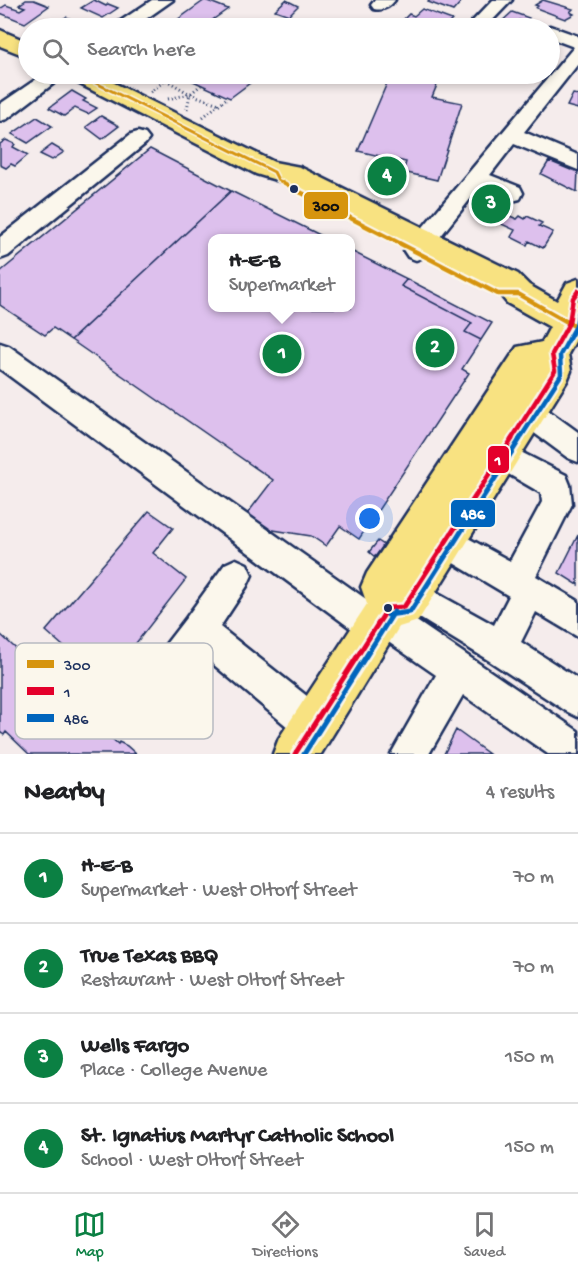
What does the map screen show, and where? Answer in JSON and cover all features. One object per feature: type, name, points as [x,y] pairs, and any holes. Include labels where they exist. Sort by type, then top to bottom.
[{"type":"main road","points":[[0,37],[18,45]]},
{"type":"main road","points":[[98,84],[274,172],[291,174],[420,245],[507,282],[518,294],[575,323]]},
{"type":"main road","points":[[389,612],[381,587],[528,357],[552,354],[575,323],[573,298],[578,291]]},
{"type":"main road","points":[[304,739],[389,612],[446,541],[555,371],[552,354]]},
{"type":"street","points":[[137,18],[164,0]]},
{"type":"street","points":[[485,18],[503,0]]},
{"type":"street","points":[[560,36],[578,43]]},
{"type":"street","points":[[560,74],[578,52]]},
{"type":"street","points":[[0,114],[42,84]]},
{"type":"street","points":[[420,245],[552,84]]},
{"type":"street","points":[[511,135],[578,163]]},
{"type":"street","points":[[0,250],[138,139]]},
{"type":"street","points":[[476,178],[512,193]]},
{"type":"street","points":[[0,354],[389,612],[459,669],[578,753]]},
{"type":"street","points":[[528,412],[578,449]]},
{"type":"street","points":[[501,455],[555,485],[557,504],[523,586],[501,648]]},
{"type":"street","points":[[446,541],[578,620]]},
{"type":"street","points":[[188,643],[236,575]]},
{"type":"street","points":[[389,612],[501,648],[578,699]]},
{"type":"street","points":[[198,630],[211,643]]},
{"type":"street","points":[[213,645],[304,739]]},
{"type":"street","points":[[409,754],[459,669]]},
{"type":"path","points":[[147,94],[161,84]]},
{"type":"path","points":[[173,84],[190,94],[219,104]]},
{"type":"path","points":[[161,101],[190,94],[201,85]]},
{"type":"path","points":[[186,113],[190,94]]},
{"type":"path","points":[[200,120],[228,97]]},
{"type":"building","points":[[26,0],[34,0],[49,6],[32,18],[18,18],[18,20],[0,13],[0,9],[6,5],[20,10],[25,7],[19,5]]},
{"type":"building","points":[[94,0],[106,6],[108,4],[118,8],[103,18],[81,8]]},
{"type":"building","points":[[205,0],[228,9],[215,18],[180,18]]},
{"type":"building","points":[[286,0],[298,6],[289,15],[275,10]]},
{"type":"building","points":[[430,0],[461,2],[453,11],[428,2]]},
{"type":"building","points":[[543,0],[573,9],[570,12],[574,14],[565,19],[536,8],[538,6],[535,5]]},
{"type":"building","points":[[422,9],[447,18],[405,18],[409,14],[414,16]]},
{"type":"building","points":[[512,12],[529,18],[506,18]]},
{"type":"building","points":[[200,84],[249,84],[230,98]]},
{"type":"building","points":[[387,84],[437,85],[432,97],[462,103],[437,180],[403,172],[406,162],[358,151]]},
{"type":"building","points":[[72,91],[86,99],[83,101],[97,108],[88,114],[75,108],[64,116],[49,108]]},
{"type":"building","points":[[573,94],[578,95],[578,109],[567,106]]},
{"type":"building","points":[[101,116],[119,126],[102,139],[86,127]]},
{"type":"building","points":[[37,117],[52,126],[28,143],[12,134]]},
{"type":"building","points":[[6,140],[15,144],[13,147],[28,155],[15,166],[11,164],[6,168],[0,165],[0,144]]},
{"type":"building","points":[[52,145],[64,152],[52,160],[40,154]]},
{"type":"building","points":[[150,149],[231,191],[71,340],[53,328],[45,335],[0,305],[0,272]]},
{"type":"building","points":[[549,161],[571,170],[573,168],[578,170],[577,192],[541,174]]},
{"type":"building","points":[[231,191],[318,234],[208,234],[208,312],[355,312],[355,253],[407,279],[401,286],[472,323],[465,332],[481,340],[462,369],[469,373],[359,539],[340,526],[326,546],[311,536],[267,529],[247,514],[273,480],[71,340]]},
{"type":"building","points":[[503,213],[517,219],[520,216],[525,219],[527,216],[542,223],[539,226],[553,232],[543,248],[529,241],[527,245],[511,237],[515,230],[497,222]]},
{"type":"building","points":[[407,279],[492,323],[481,340],[465,332],[472,323],[401,286]]},
{"type":"building","points":[[149,511],[173,528],[153,553],[186,579],[136,643],[60,643],[46,631]]},
{"type":"building","points":[[578,535],[578,585],[559,573]]},
{"type":"building","points":[[378,541],[384,545],[375,557],[369,552]]},
{"type":"building","points":[[0,634],[15,648],[15,739],[112,739],[118,744],[119,742],[127,746],[136,754],[29,754],[6,732],[4,735],[0,732]]},
{"type":"building","points":[[456,730],[489,754],[444,754]]},
{"type":"transit line","name":"300","points":[[98,84],[274,172],[278,180],[307,196],[498,294],[518,294],[578,328]]},
{"type":"transit line","name":"1","points":[[388,608],[404,607],[555,371],[552,354],[569,323],[573,298],[578,291]]},
{"type":"transit line","name":"486","points":[[388,615],[410,612],[561,375],[560,355],[576,326],[578,314]]},
{"type":"transit line","name":"1","points":[[295,754],[388,608]]},
{"type":"transit line","name":"486","points":[[304,754],[394,612]]},
{"type":"place","name":"St. Ignatius Martyr Catholic School","points":[[387,176]]},
{"type":"place","name":"Wells Fargo","points":[[491,204]]},
{"type":"place","name":"True Texas BBQ","points":[[435,348]]},
{"type":"place","name":"H-E-B","points":[[282,354]]}]
